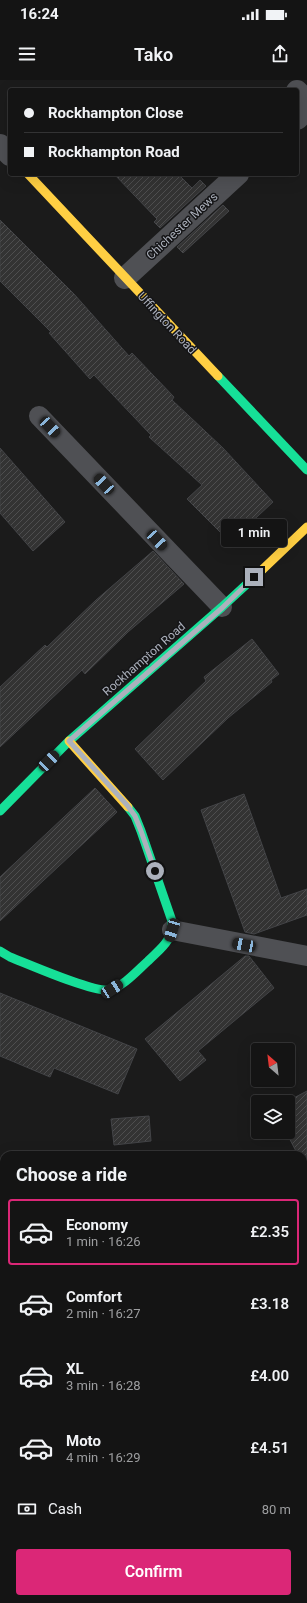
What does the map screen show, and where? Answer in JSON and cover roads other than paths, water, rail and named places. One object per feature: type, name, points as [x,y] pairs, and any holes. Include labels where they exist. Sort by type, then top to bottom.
[{"type":"street","points":[[287,80],[295,88]]},
{"type":"street","points":[[299,92],[307,101]]},
{"type":"street","points":[[299,117],[307,110]]},
{"type":"street","points":[[0,145],[8,154]]},
{"type":"street","name":"Uffington Road","points":[[30,176],[307,470]]},
{"type":"street","name":"Chichester Mews","points":[[125,278],[236,176]]},
{"type":"street","name":"Rockhampton Road","points":[[0,811],[69,741],[222,608],[307,527]]},
{"type":"street","points":[[0,950],[10,957],[102,991],[112,989],[123,982],[169,940],[172,930],[172,921],[169,910],[135,816],[127,805],[69,741]]},
{"type":"lane","points":[[39,416],[222,608]]},
{"type":"lane","points":[[172,930],[307,956]]}]
